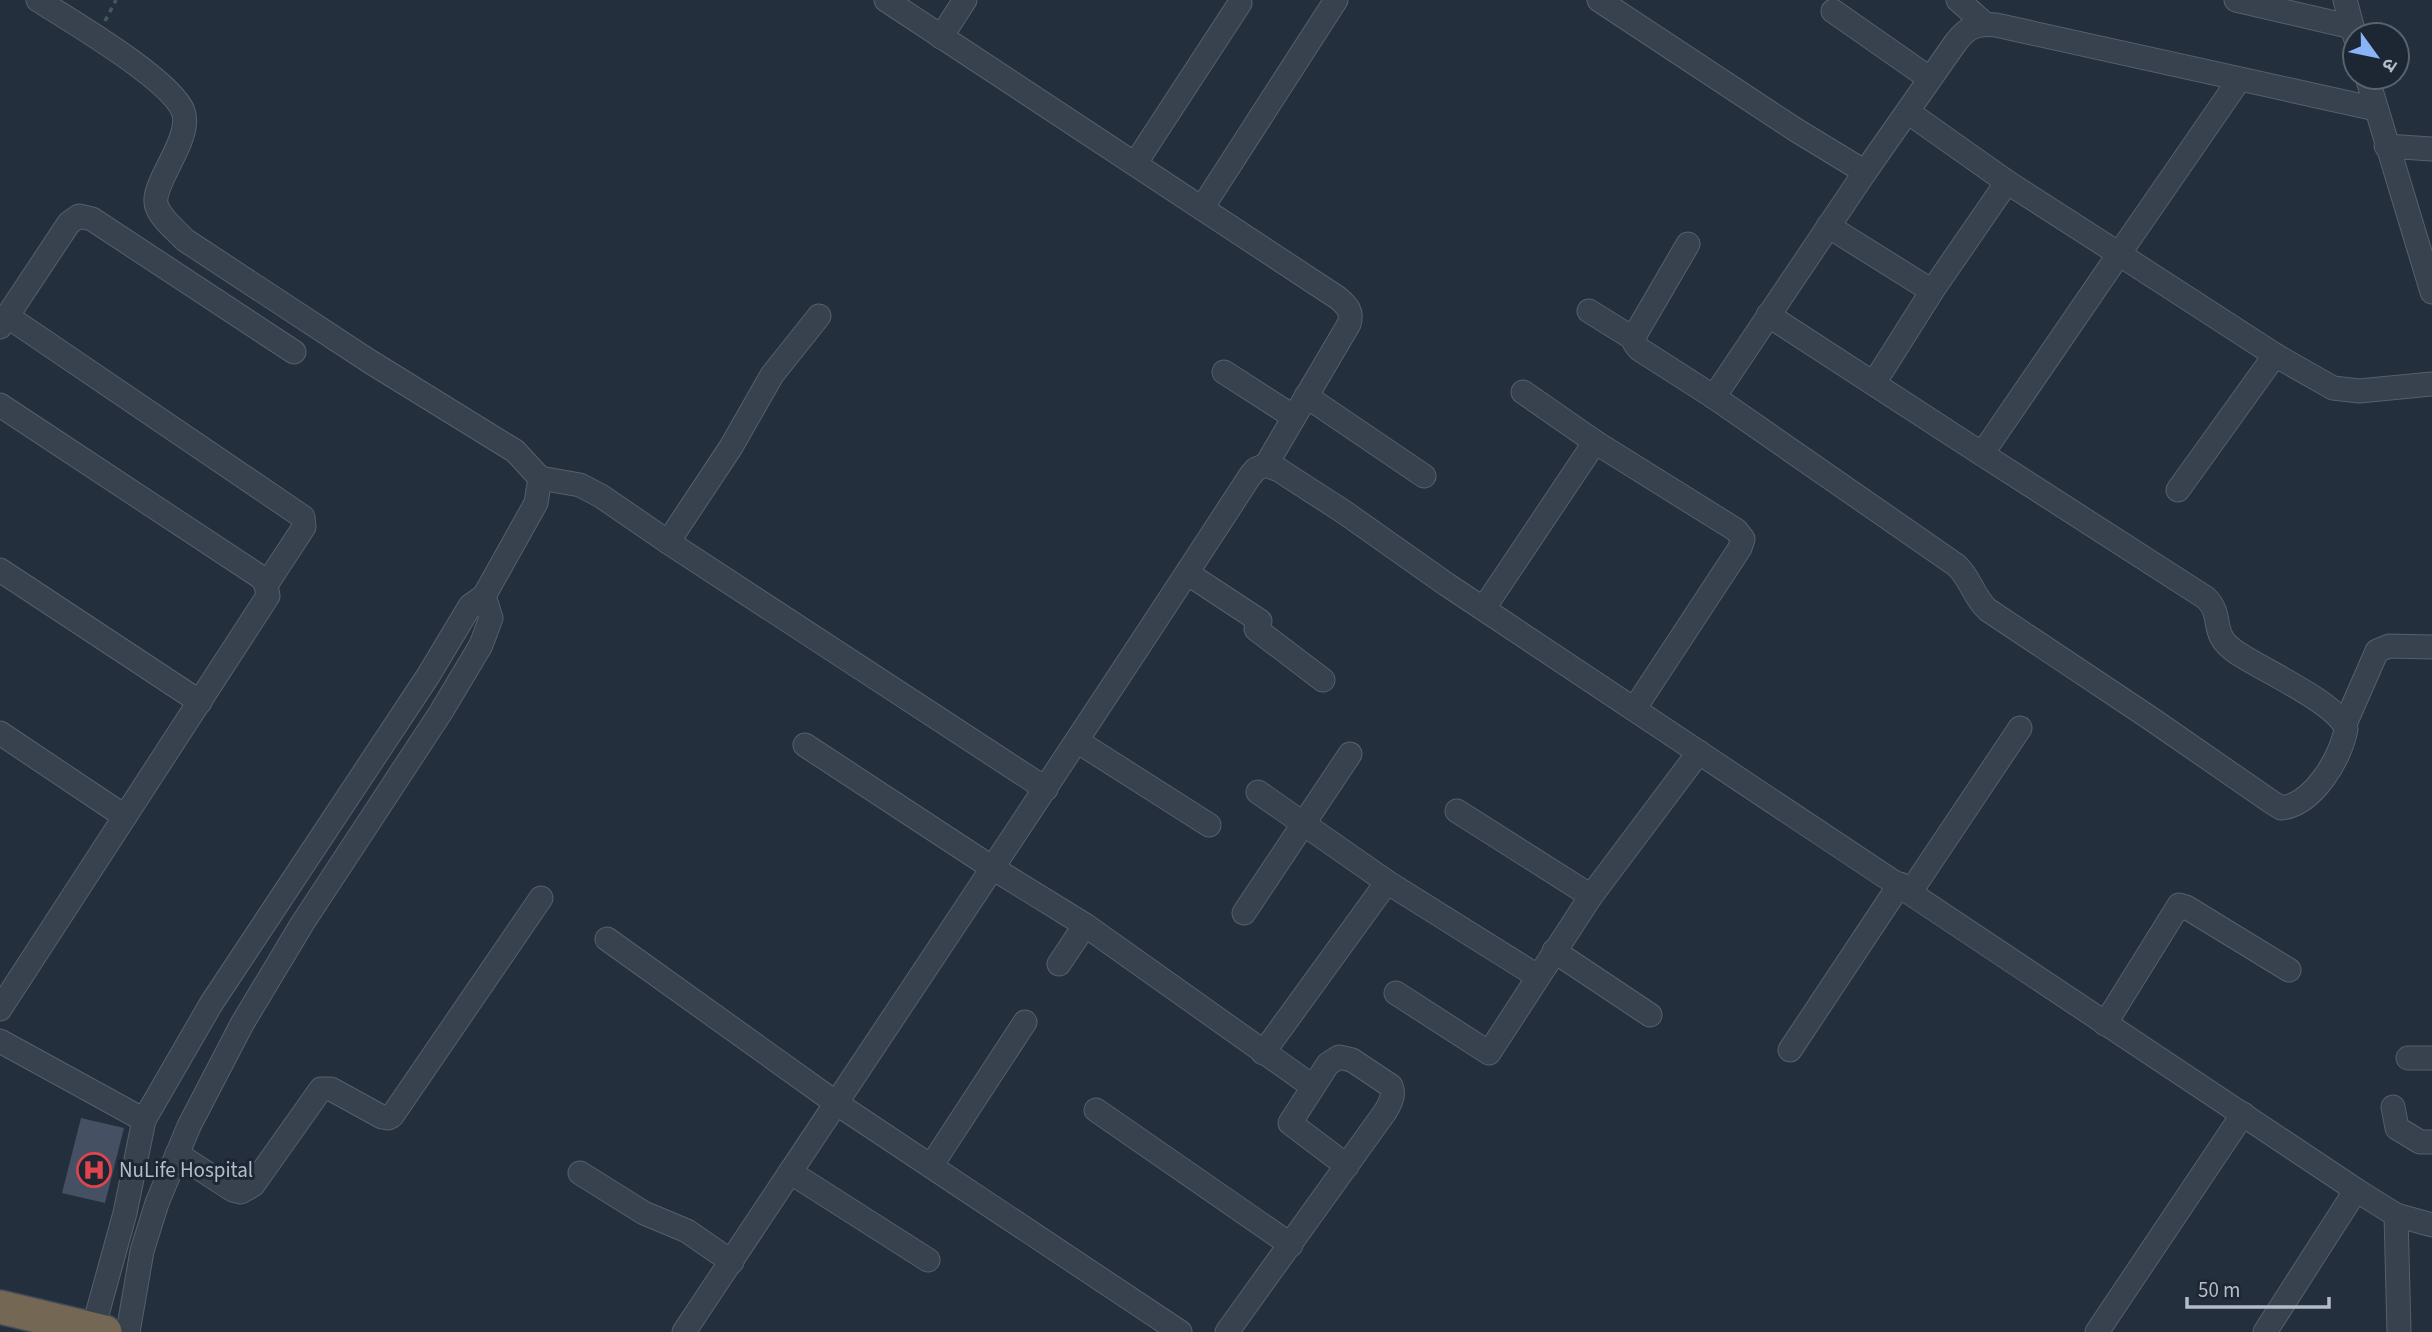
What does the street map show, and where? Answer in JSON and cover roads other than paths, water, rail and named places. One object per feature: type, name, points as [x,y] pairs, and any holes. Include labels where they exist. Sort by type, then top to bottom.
[{"type":"highway","points":[[0,1307],[60,1327],[99,1331]]},
{"type":"street","points":[[39,0],[145,71],[172,93],[184,113],[184,126],[155,197],[162,216],[185,240],[369,361],[515,451],[540,478],[570,482],[587,488],[1046,789]]},
{"type":"street","points":[[684,1332],[991,867],[1046,789],[1250,476],[1266,464],[1349,324],[1350,310],[1338,298],[886,0]]},
{"type":"street","points":[[941,37],[965,0]]},
{"type":"street","points":[[1202,208],[1336,0]]},
{"type":"street","points":[[1599,0],[1796,130],[1865,172]]},
{"type":"street","points":[[1958,0],[1985,24]]},
{"type":"street","points":[[2236,0],[2341,28]]},
{"type":"street","points":[[2345,0],[2351,21]]},
{"type":"street","points":[[1135,164],[1240,3]]},
{"type":"street","points":[[1833,11],[1929,78]]},
{"type":"street","points":[[1714,397],[1929,78],[1969,27],[1985,24],[2124,51],[2239,80],[2375,108]]},
{"type":"street","points":[[1982,454],[2239,80]]},
{"type":"street","points":[[2371,91],[2432,292]]},
{"type":"street","points":[[1908,112],[2007,182],[2309,376],[2333,388],[2346,391],[2432,384]]},
{"type":"street","points":[[2386,146],[2432,149]]},
{"type":"street","points":[[1874,383],[1932,290],[2007,182]]},
{"type":"street","points":[[266,585],[304,527],[303,517],[4,321],[69,223],[79,216],[92,219],[294,352]]},
{"type":"street","points":[[1829,226],[1932,290]]},
{"type":"street","points":[[1634,340],[1688,244]]},
{"type":"street","points":[[1590,311],[1634,340],[1639,349],[1714,397],[1956,565],[1969,578],[1978,600],[1988,610],[2281,808],[2300,803],[2321,782],[2346,733],[2345,724],[2378,651],[2389,646],[2432,648]]},
{"type":"street","points":[[1768,315],[2206,598],[2214,608],[2220,637],[2233,651],[2290,683],[2345,724]]},
{"type":"street","points":[[668,542],[731,447],[772,375],[819,316]]},
{"type":"street","points":[[2178,490],[2275,355]]},
{"type":"street","points":[[1224,372],[1294,417]]},
{"type":"street","points":[[1523,392],[1595,442],[1736,530],[1743,539],[1740,548],[1635,708]]},
{"type":"street","points":[[1306,396],[1424,476]]},
{"type":"street","points":[[0,405],[262,578],[268,596],[0,1009]]},
{"type":"street","points":[[1484,608],[1595,442]]},
{"type":"street","points":[[1266,464],[1344,512],[1446,584],[2356,1189],[2396,1215],[2432,1225]]},
{"type":"street","points":[[99,1331],[144,1120],[211,1004],[428,676],[470,607],[484,596],[536,503],[540,478]]},
{"type":"street","points":[[0,570],[200,702]]},
{"type":"street","points":[[1187,573],[1259,621],[1256,629],[1323,680]]},
{"type":"street","points":[[128,1332],[142,1251],[157,1203],[189,1126],[302,924],[441,712],[481,645],[491,618],[484,596]]},
{"type":"street","points":[[1790,1050],[2020,729]]},
{"type":"street","points":[[0,733],[124,816]]},
{"type":"street","points":[[1077,741],[1209,825]]},
{"type":"street","points":[[805,745],[1085,925],[1312,1086]]},
{"type":"street","points":[[1396,993],[1489,1052],[1591,896],[1699,752]]},
{"type":"street","points":[[1244,913],[1350,754]]},
{"type":"street","points":[[1258,792],[1387,882],[1537,976]]},
{"type":"street","points":[[1457,811],[1591,896]]},
{"type":"street","points":[[1263,1053],[1387,882]]},
{"type":"street","points":[[177,1154],[233,1191],[241,1192],[253,1185],[321,1089],[331,1089],[382,1117],[392,1116],[541,898]]},
{"type":"street","points":[[2105,1024],[2179,905],[2289,970]]},
{"type":"street","points":[[1059,964],[1085,925]]},
{"type":"street","points":[[607,939],[836,1103],[1180,1332]]},
{"type":"street","points":[[1554,951],[1650,1016]]},
{"type":"street","points":[[931,1166],[1025,1022]]},
{"type":"street","points":[[0,1041],[144,1120]]},
{"type":"street","points":[[1227,1332],[1291,1245],[1347,1166],[1385,1112],[1390,1104],[1392,1090],[1376,1075],[1352,1060],[1339,1057],[1328,1064],[1290,1123],[1347,1166]]},
{"type":"street","points":[[2408,1058],[2432,1058]]},
{"type":"street","points":[[2393,1107],[2398,1128],[2420,1142],[2432,1142]]},
{"type":"street","points":[[1096,1110],[1291,1245]]},
{"type":"street","points":[[2097,1332],[2243,1114]]},
{"type":"street","points":[[790,1172],[928,1260]]},
{"type":"street","points":[[580,1173],[644,1213],[687,1231],[732,1262]]},
{"type":"street","points":[[2265,1332],[2356,1189]]},
{"type":"street","points":[[2396,1215],[2399,1332]]},
{"type":"place","name":"NuLife Hospital","points":[[94,1170]]}]
